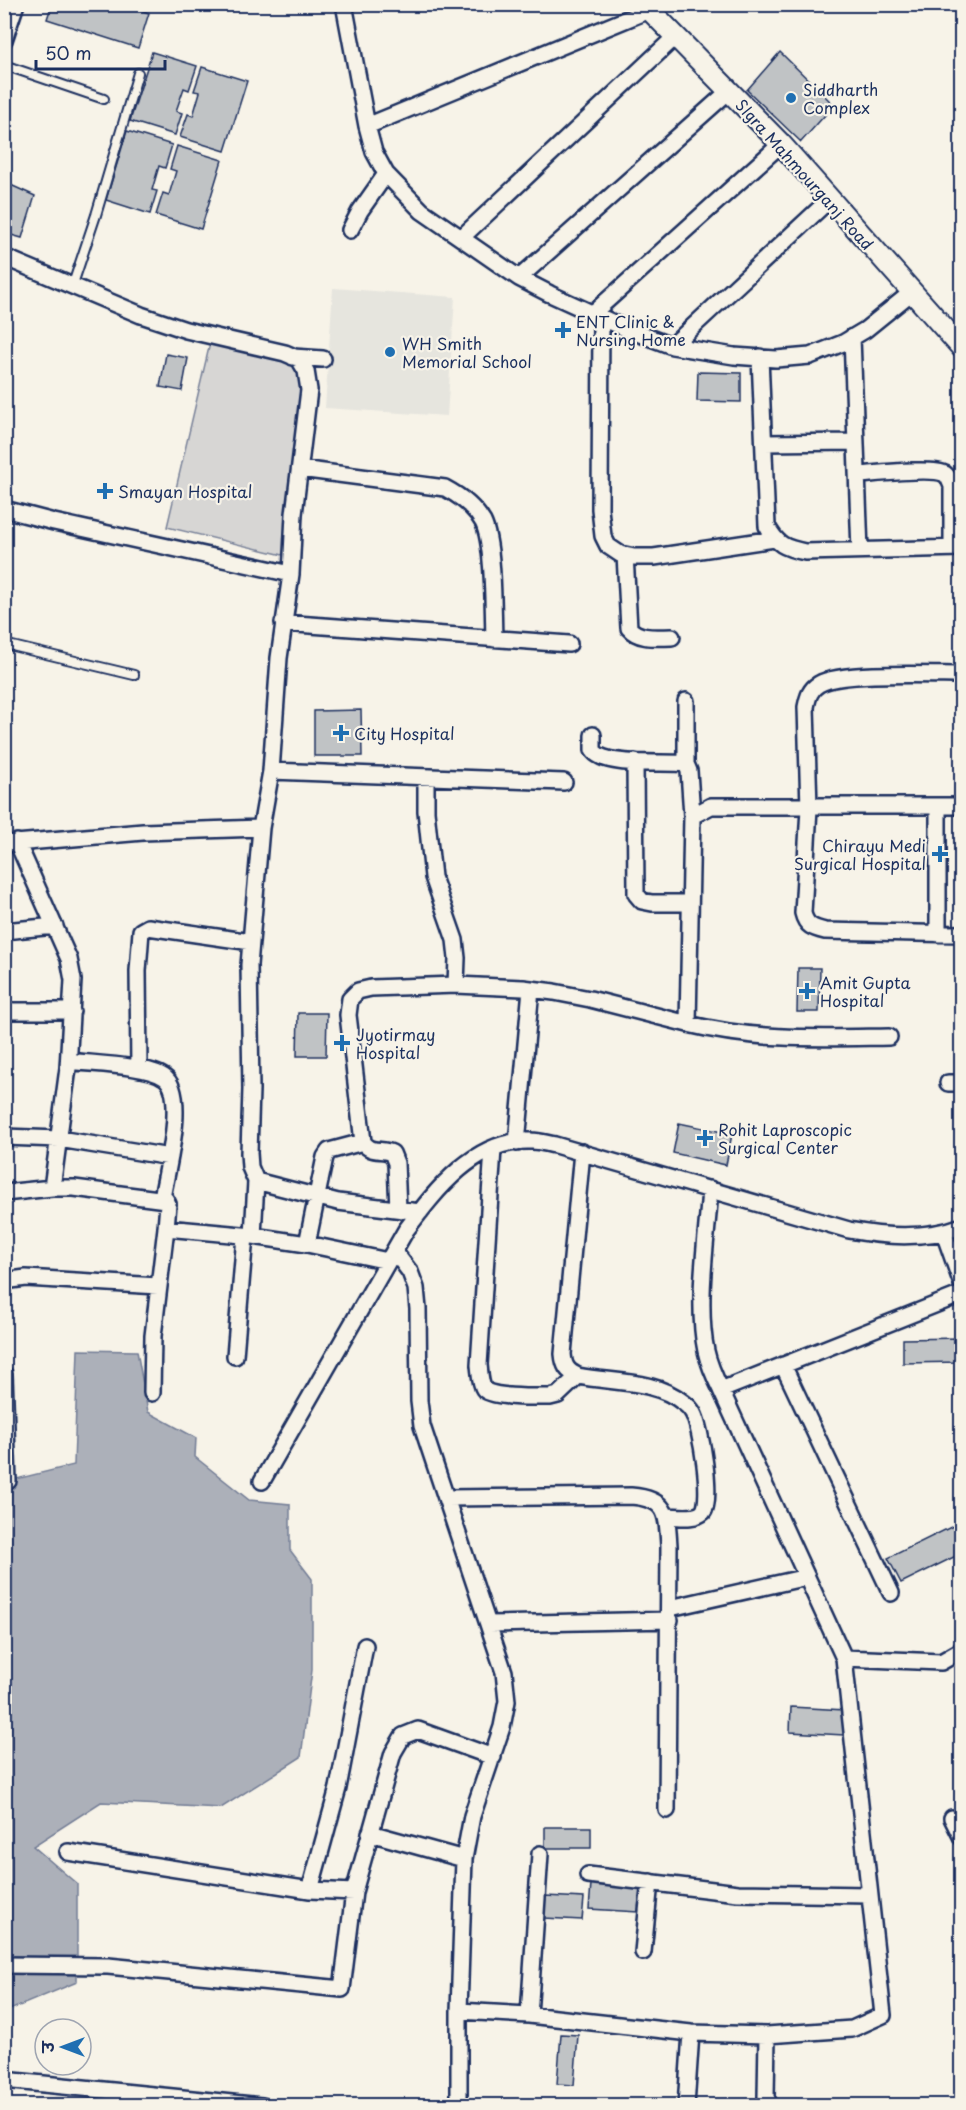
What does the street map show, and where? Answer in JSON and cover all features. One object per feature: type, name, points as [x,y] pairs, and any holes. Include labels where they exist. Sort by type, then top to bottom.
[{"type":"street","points":[[4,40],[16,4]]},
{"type":"street","points":[[344,4],[367,126],[374,152],[386,174],[422,212],[519,278],[596,316],[672,346],[734,356],[776,358],[810,356],[852,338],[912,292]]},
{"type":"street","points":[[367,126],[647,7]]},
{"type":"street","name":"SIgra Mahmourganj Road","points":[[647,7],[781,144],[962,348]]},
{"type":"street","points":[[461,238],[675,37]]},
{"type":"street","points":[[519,278],[729,91]]},
{"type":"street","points":[[774,539],[654,557],[625,555],[608,546],[603,536],[600,509],[596,316],[781,144]]},
{"type":"street","points":[[350,230],[360,211],[386,174]]},
{"type":"street","points":[[672,346],[830,199]]},
{"type":"street","points":[[4,258],[163,323],[293,357],[298,359],[306,371],[309,390],[294,514],[291,574],[283,622],[271,771],[261,828],[249,965],[251,1089],[249,1154],[250,1167],[256,1181],[235,1356]]},
{"type":"street","points":[[852,338],[860,551]]},
{"type":"street","points":[[293,357],[323,358]]},
{"type":"street","points":[[760,357],[767,526],[774,539],[788,549],[805,552],[957,548],[952,486],[950,479],[944,474],[924,472],[858,475]]},
{"type":"street","points":[[764,443],[856,442]]},
{"type":"street","points":[[300,469],[445,488],[466,502],[483,523],[489,545],[494,639]]},
{"type":"street","points":[[4,509],[291,574]]},
{"type":"street","points":[[625,555],[629,628],[639,636],[672,637]]},
{"type":"street","points":[[283,622],[569,644]]},
{"type":"street","points":[[962,675],[846,677],[818,684],[808,694],[806,707],[809,808],[803,913],[805,922],[811,927],[838,932],[962,934]]},
{"type":"street","points":[[686,701],[686,764],[689,771],[692,816],[688,1024]]},
{"type":"street","points":[[593,735],[593,750],[601,758],[686,764]]},
{"type":"street","points":[[635,762],[636,894],[642,901],[652,903],[689,903]]},
{"type":"street","points":[[271,771],[564,782]]},
{"type":"street","points":[[426,777],[426,811],[434,877],[455,940],[456,985]]},
{"type":"street","points":[[692,816],[711,806],[809,808],[962,806]]},
{"type":"street","points":[[938,806],[938,934]]},
{"type":"street","points":[[52,1188],[69,1061],[73,980],[69,959],[55,926],[11,843],[143,832],[261,828]]},
{"type":"street","points":[[4,931],[55,926]]},
{"type":"street","points":[[139,1070],[138,971],[141,931],[148,927],[251,942]]},
{"type":"street","points":[[398,1209],[396,1163],[392,1153],[367,1149],[363,1142],[348,1015],[350,999],[358,991],[371,988],[456,985],[531,989],[590,999],[721,1032],[772,1038],[889,1037]]},
{"type":"street","points":[[517,1143],[531,989]]},
{"type":"street","points":[[4,1011],[72,1011]]},
{"type":"street","points":[[69,1061],[139,1070],[165,1077],[169,1082],[172,1090],[175,1124],[162,1198]]},
{"type":"street","points":[[4,1137],[59,1139],[170,1157]]},
{"type":"street","points":[[262,1481],[406,1230],[456,1171],[493,1149],[531,1141],[582,1152],[849,1230],[899,1237],[944,1233],[962,1226]]},
{"type":"street","points":[[307,1244],[325,1157],[329,1151],[363,1142]]},
{"type":"street","points":[[493,1149],[479,1365],[483,1388],[497,1395],[558,1395],[578,1376]]},
{"type":"street","points":[[582,1152],[563,1354],[564,1364],[569,1371],[578,1376],[662,1390],[676,1396],[693,1412],[703,1457],[708,1492],[707,1503],[699,1515],[667,1516]]},
{"type":"street","points":[[256,1181],[339,1202],[420,1212]]},
{"type":"street","points":[[4,1193],[74,1188],[166,1200],[168,1204],[166,1228],[153,1336],[152,1393]]},
{"type":"street","points":[[459,2011],[529,2015],[691,2033],[767,2035],[852,2029],[883,2015],[844,1658],[721,1390],[706,1351],[704,1290],[710,1189]]},
{"type":"street","points":[[166,1228],[249,1236],[391,1256],[410,1272],[416,1288],[420,1409],[430,1454],[447,1498],[504,1672],[507,1701],[493,1757],[472,1816],[464,1860],[459,2011],[459,2106]]},
{"type":"street","points":[[944,1233],[962,1284]]},
{"type":"street","points":[[4,1281],[26,1278],[158,1286]]},
{"type":"street","points":[[721,1390],[962,1294]]},
{"type":"street","points":[[783,1365],[891,1593]]},
{"type":"street","points":[[4,1374],[8,1480]]},
{"type":"street","points":[[447,1498],[637,1497],[650,1499],[664,1509],[667,1516],[669,1546],[670,1614],[667,1810]]},
{"type":"street","points":[[489,1624],[670,1614],[807,1577]]},
{"type":"street","points":[[310,1890],[338,1788],[365,1646]]},
{"type":"street","points":[[844,1658],[941,1662],[962,1650]]},
{"type":"street","points":[[4,1965],[108,1966],[342,1989],[354,1892],[393,1753],[403,1736],[418,1730],[493,1757]]},
{"type":"street","points":[[952,1818],[962,1838]]},
{"type":"street","points":[[370,1833],[464,1860]]},
{"type":"street","points":[[68,1852],[310,1890],[354,1892]]},
{"type":"street","points":[[529,2015],[540,1854]]},
{"type":"street","points":[[588,1875],[738,1893],[869,1895]]},
{"type":"street","points":[[643,1952],[650,1882]]},
{"type":"street","points":[[686,2106],[691,2033]]},
{"type":"street","points":[[767,2035],[766,2097],[770,2106]]},
{"type":"street","points":[[4,2080],[262,2106]]},
{"type":"lane","points":[[4,65],[104,99]]},
{"type":"lane","points":[[72,287],[138,73]]},
{"type":"lane","points":[[4,644],[134,675]]},
{"type":"shaded area","name":"WH Smith Memorial School","points":[[333,288],[455,297],[447,416],[325,408]]},
{"type":"shaded area","points":[[210,343],[293,364],[304,385],[283,555],[167,527]]},
{"type":"shaded area","points":[[78,1350],[137,1351],[148,1412],[196,1438],[195,1457],[249,1500],[290,1504],[290,1550],[312,1579],[312,1670],[301,1757],[221,1808],[101,1802],[33,1846],[77,1884],[77,1982],[5,2012],[4,1482],[74,1465]]},
{"type":"building","points":[[52,4],[124,4],[149,13],[138,48],[47,19]]},
{"type":"building","points":[[152,52],[197,66],[189,90],[184,88],[176,111],[182,113],[175,135],[130,121]]},
{"type":"building","name":"Siddharth Complex","points":[[780,52],[834,105],[801,142],[747,90]]},
{"type":"building","points":[[202,67],[247,81],[225,151],[180,137],[188,114],[193,116],[200,92],[194,91]]},
{"type":"building","points":[[127,131],[172,145],[165,168],[159,166],[152,190],[157,191],[150,214],[106,200]]},
{"type":"building","points":[[177,146],[222,160],[201,229],[156,215],[163,193],[169,195],[176,171],[170,169]]},
{"type":"building","points":[[4,182],[35,196],[22,238],[4,233]]},
{"type":"building","points":[[166,354],[188,358],[182,391],[160,387]]},
{"type":"building","points":[[698,372],[741,373],[741,402],[697,401]]},
{"type":"building","points":[[361,710],[362,756],[314,756],[314,711]]},
{"type":"building","points":[[798,968],[820,968],[819,1012],[797,1012]]},
{"type":"building","points":[[298,1013],[327,1013],[326,1056],[297,1056]]},
{"type":"building","points":[[679,1123],[732,1134],[726,1165],[673,1153]]},
{"type":"building","points":[[961,1338],[961,1362],[903,1363],[903,1339]]},
{"type":"building","points":[[953,1526],[962,1544],[962,1553],[901,1583],[888,1558]]},
{"type":"building","points":[[791,1707],[845,1710],[844,1735],[790,1732]]},
{"type":"building","points":[[545,1827],[591,1827],[591,1848],[545,1848]]},
{"type":"building","points":[[591,1884],[640,1887],[638,1912],[589,1909]]},
{"type":"building","points":[[545,1896],[584,1898],[582,1920],[544,1918]]},
{"type":"building","points":[[561,2034],[578,2035],[574,2085],[557,2084]]},
{"type":"place","name":"Siddharth Complex","points":[[791,98]]},
{"type":"place","name":"ENT Clinic & Nursing Home","points":[[563,330]]},
{"type":"place","name":"WH Smith Memorial School","points":[[390,352]]},
{"type":"place","name":"Smayan Hospital","points":[[105,491]]},
{"type":"place","name":"City Hospital","points":[[341,733]]},
{"type":"place","name":"Chirayu Medi Surgical Hospital","points":[[940,854]]},
{"type":"place","name":"Amit Gupta Hospital","points":[[807,991]]},
{"type":"place","name":"Jyotirmay Hospital","points":[[342,1043]]},
{"type":"place","name":"Rohit Laproscopic Surgical Center","points":[[705,1138]]}]
